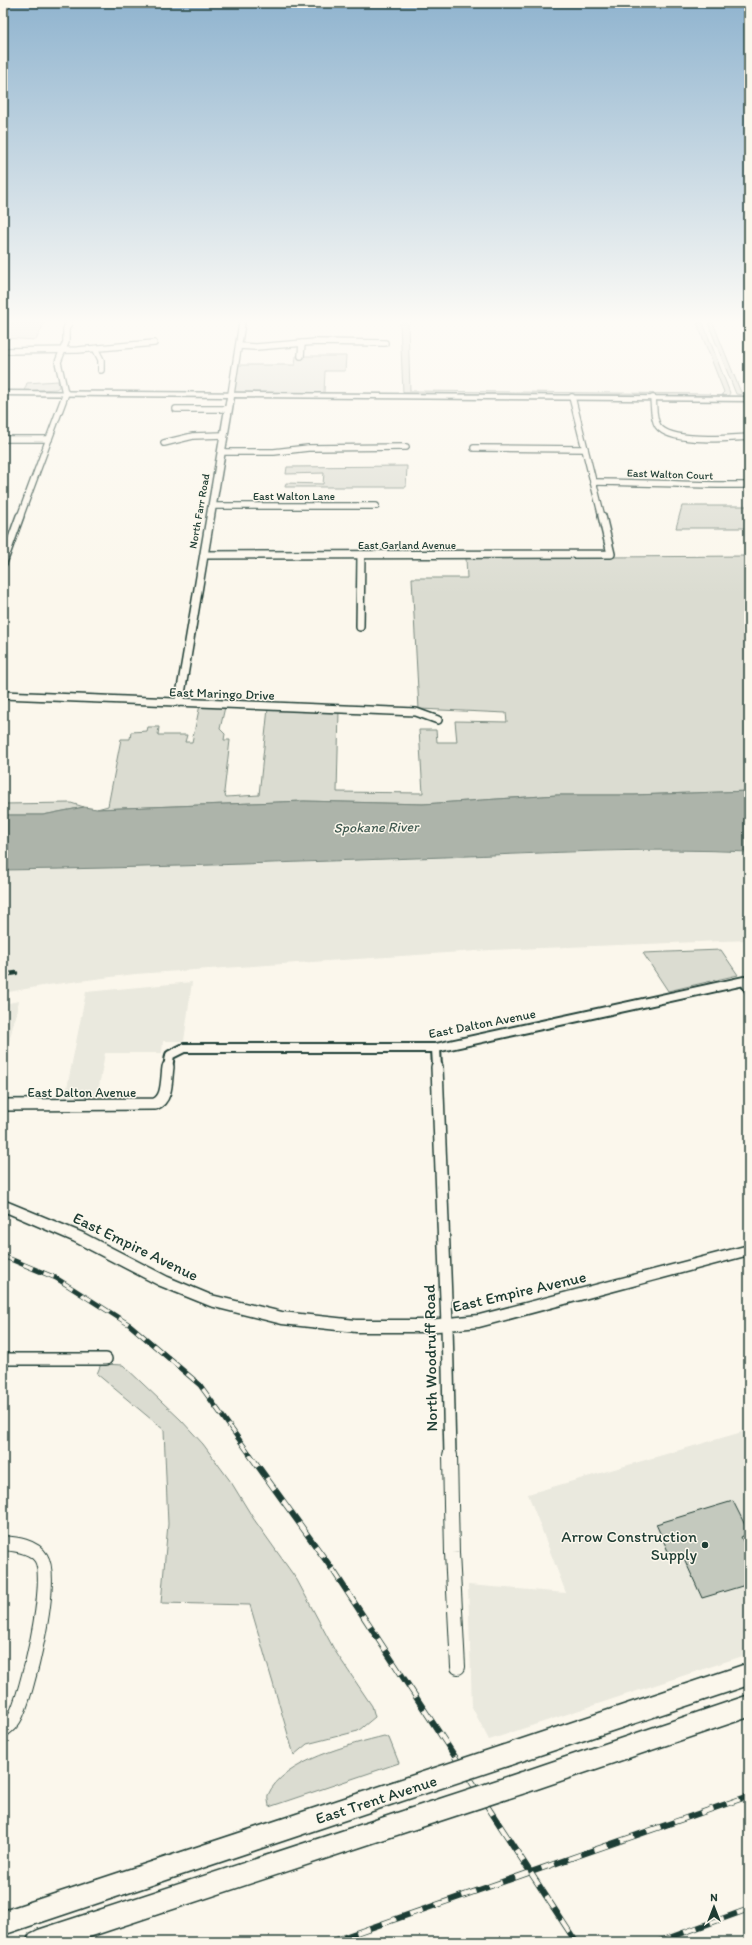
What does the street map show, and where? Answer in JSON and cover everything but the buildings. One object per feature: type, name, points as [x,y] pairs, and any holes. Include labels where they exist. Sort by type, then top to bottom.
[{"type":"main road","name":"East Trent Avenue","points":[[3,1924],[749,1674]]},
{"type":"main road","points":[[38,1942],[525,1782],[749,1706]]},
{"type":"street","points":[[3,563],[58,414]]},
{"type":"street","name":"North Farr Road","points":[[179,703],[227,414]]},
{"type":"street","points":[[576,414],[593,482]]},
{"type":"street","points":[[656,414],[658,424],[661,429],[673,435],[697,437],[749,437]]},
{"type":"street","points":[[164,443],[193,436],[224,435]]},
{"type":"street","points":[[3,439],[49,438]]},
{"type":"street","points":[[221,452],[274,452],[308,448],[406,447]]},
{"type":"street","points":[[474,448],[585,449]]},
{"type":"street","name":"East Walton Court","points":[[593,482],[653,482],[709,486],[747,485]]},
{"type":"street","name":"East Garland Avenue","points":[[204,555],[611,554],[593,482]]},
{"type":"street","name":"East Walton Lane","points":[[212,506],[376,506]]},
{"type":"street","points":[[360,627],[361,555]]},
{"type":"street","name":"East Maringo Drive","points":[[3,695],[416,712],[438,720]]},
{"type":"street","name":"East Dalton Avenue","points":[[3,1105],[147,1106],[160,1102],[164,1095],[168,1061],[174,1052],[188,1048],[436,1048],[746,985]]},
{"type":"street","name":"North Woodruff Road","points":[[436,1048],[447,1325],[450,1497],[458,1667]]},
{"type":"street","name":"East Empire Avenue","points":[[3,1205],[73,1234],[163,1281],[234,1307],[282,1318],[328,1324],[384,1326],[447,1325],[498,1316],[749,1250]]},
{"type":"street","points":[[3,1359],[106,1359]]},
{"type":"street","points":[[3,1543],[17,1544],[35,1551],[44,1563],[46,1589],[26,1688],[13,1720],[3,1730]]},
{"type":"shaded area","points":[[407,466],[406,487],[285,487],[286,483],[323,484],[324,473],[286,474],[287,467]]},
{"type":"shaded area","points":[[682,506],[749,506],[749,528],[676,528]]},
{"type":"shaded area","points":[[749,556],[749,791],[634,795],[557,795],[423,804],[304,801],[97,809],[108,806],[121,739],[130,739],[131,732],[147,731],[148,727],[159,727],[158,735],[187,735],[185,742],[192,742],[200,705],[225,707],[220,729],[225,734],[224,740],[230,740],[224,792],[226,797],[259,795],[268,708],[339,711],[337,792],[423,793],[419,730],[436,730],[437,742],[457,742],[455,721],[507,722],[506,713],[419,709],[412,578],[467,578],[466,558]]},
{"type":"shaded area","points":[[71,803],[84,807],[43,815],[3,815],[3,804]]},
{"type":"shaded area","points":[[713,850],[749,852],[749,940],[491,950],[135,974],[48,985],[3,993],[3,870],[285,863],[582,852]]},
{"type":"shaded area","points":[[721,950],[738,975],[668,991],[643,953]]},
{"type":"shaded area","points":[[192,982],[184,1041],[163,1041],[162,1053],[105,1053],[97,1098],[65,1098],[86,992]]},
{"type":"shaded area","points":[[19,1001],[3,1066],[3,1004]]},
{"type":"shaded area","points":[[101,1364],[123,1365],[181,1420],[203,1444],[231,1482],[253,1518],[297,1580],[335,1651],[372,1706],[375,1717],[358,1731],[307,1744],[294,1755],[250,1605],[161,1603],[168,1524],[164,1430],[97,1374]]},
{"type":"shaded area","points":[[749,1430],[749,1654],[489,1740],[472,1707],[468,1585],[566,1593],[528,1494]]},
{"type":"shaded area","points":[[384,1736],[389,1738],[399,1763],[269,1807],[268,1795],[276,1783],[302,1764],[337,1749]]},
{"type":"water","name":"Spokane River","points":[[749,791],[749,852],[673,850],[597,851],[224,865],[3,870],[3,815],[43,815],[84,807],[97,809],[304,801],[423,804],[557,795],[634,795]]},
{"type":"railway","points":[[3,975],[16,973]]},
{"type":"railway","points":[[3,1256],[56,1278],[130,1325],[200,1385],[251,1456]]},
{"type":"railway","points":[[250,1455],[335,1573],[530,1872]]},
{"type":"railway","points":[[530,1872],[749,1796]]},
{"type":"railway","points":[[330,1942],[530,1872]]},
{"type":"railway","points":[[530,1872],[576,1942]]},
{"type":"railway","points":[[658,1942],[749,1909]]},
{"type":"place","name":"Arrow Construction Supply","points":[[705,1545]]}]
